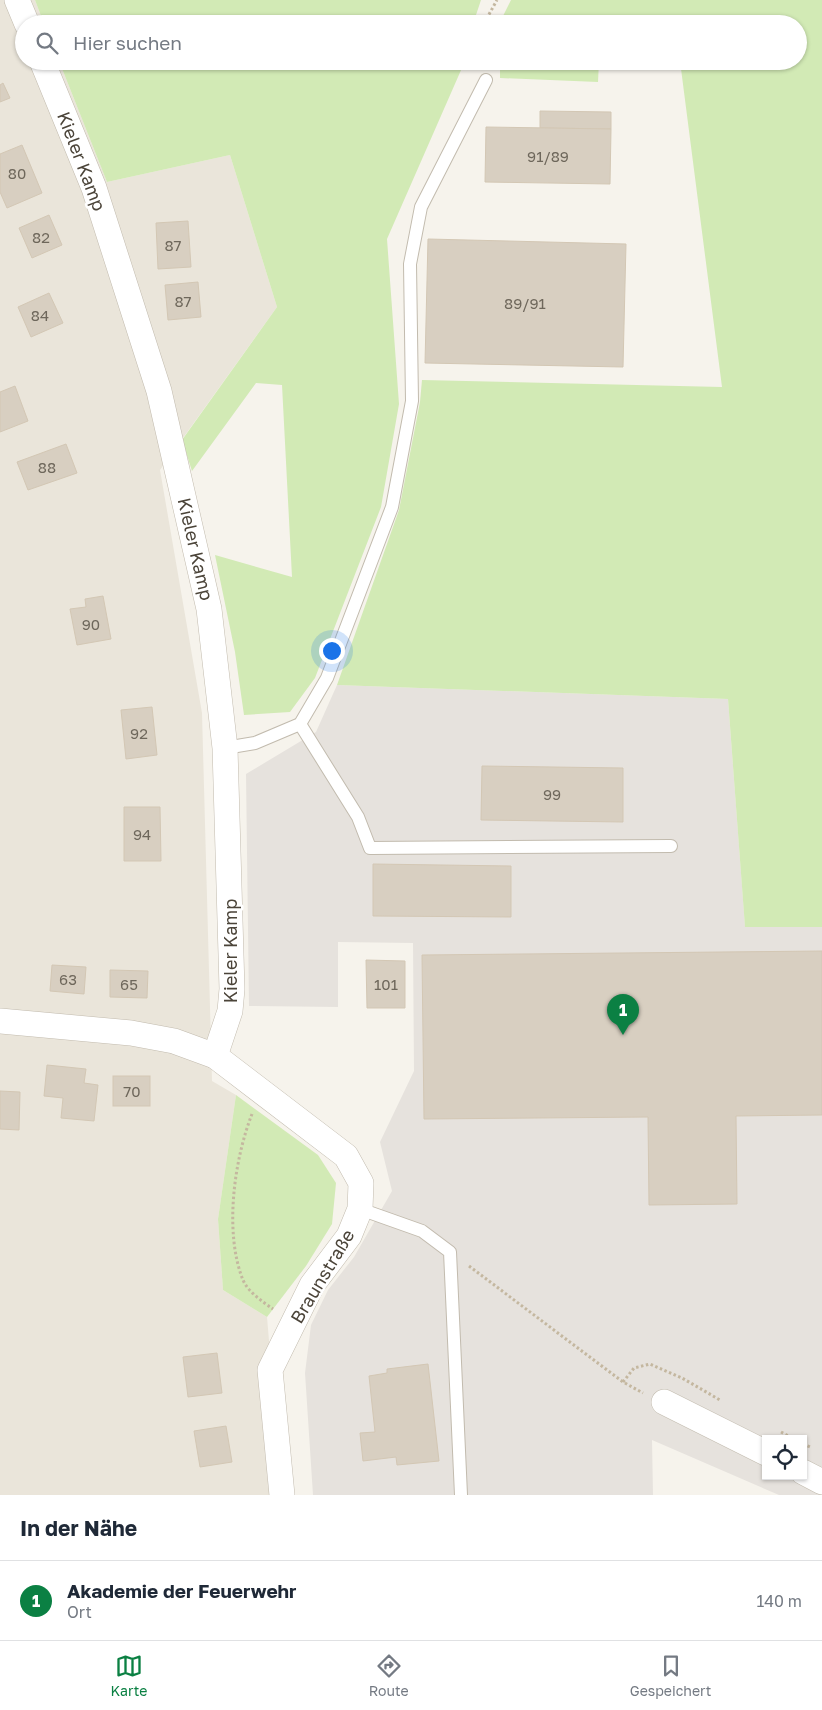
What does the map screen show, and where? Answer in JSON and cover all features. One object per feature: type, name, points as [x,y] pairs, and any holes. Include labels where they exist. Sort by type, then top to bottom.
[{"type":"street","points":[[17,0],[23,15]]},
{"type":"street","name":"Kieler Kamp","points":[[46,70],[94,188],[159,391],[209,608],[225,748],[232,989],[230,1011],[214,1056]]},
{"type":"street","name":"Braunstraße","points":[[0,1020],[131,1033],[174,1041],[214,1056],[346,1156],[361,1183],[360,1209],[349,1236],[312,1285],[270,1370],[282,1495]]},
{"type":"street","points":[[664,1402],[762,1451]]},
{"type":"street","points":[[807,1474],[822,1482]]},
{"type":"lane","points":[[225,748],[255,743],[300,724],[327,678],[392,507],[412,401],[410,264],[420,207],[486,80]]},
{"type":"lane","points":[[300,724],[358,817],[370,848],[671,846]]},
{"type":"lane","points":[[360,1209],[422,1231],[450,1252],[461,1495]]},
{"type":"path","points":[[489,15],[497,0]]},
{"type":"path","points":[[261,1090],[247,1127],[235,1180],[232,1206],[237,1253],[244,1281],[259,1299],[292,1324]]},
{"type":"path","points":[[450,1252],[622,1382],[664,1402]]},
{"type":"shaded area","points":[[0,0],[35,0],[41,15],[15,15],[15,70],[63,70],[107,182],[230,155],[277,307],[160,470],[202,713],[212,1081],[236,1095],[218,1219],[223,1290],[267,1317],[282,1495],[0,1495]]},
{"type":"shaded area","points":[[337,685],[728,699],[745,926],[822,927],[822,1495],[779,1495],[652,1440],[653,1495],[313,1495],[305,1373],[311,1325],[328,1290],[354,1257],[392,1191],[380,1142],[414,1071],[413,943],[338,942],[338,1007],[249,1006],[246,774],[316,732]]},
{"type":"green space","points":[[35,0],[481,0],[476,15],[41,15]]},
{"type":"green space","points":[[511,0],[822,0],[822,927],[745,927],[728,699],[337,685],[399,510],[420,402],[422,380],[722,387],[681,70],[807,70],[807,15],[504,15]]},
{"type":"green space","points":[[63,70],[461,70],[387,239],[399,404],[381,507],[315,678],[290,712],[244,715],[235,652],[215,555],[292,577],[282,385],[256,383],[192,471],[182,440],[277,307],[230,155],[107,182]]},
{"type":"green space","points":[[500,70],[599,70],[598,82],[500,78]]},
{"type":"green space","points":[[236,1095],[318,1155],[336,1183],[332,1224],[306,1266],[267,1317],[223,1290],[218,1219]]},
{"type":"building","points":[[3,83],[10,98],[0,102],[0,85]]},
{"type":"building","points":[[540,111],[611,112],[611,129],[540,128]]},
{"type":"building","points":[[486,127],[611,129],[610,184],[485,182]]},
{"type":"building","points":[[22,145],[42,193],[7,208],[0,192],[0,154]]},
{"type":"building","points":[[49,215],[62,245],[32,258],[19,228]]},
{"type":"building","points":[[188,221],[191,267],[158,269],[156,223]]},
{"type":"building","points":[[428,239],[626,244],[623,367],[425,363]]},
{"type":"building","points":[[198,282],[201,317],[168,320],[165,285]]},
{"type":"building","points":[[49,293],[63,323],[31,337],[18,307]]},
{"type":"building","points":[[15,386],[28,421],[0,432],[0,392]]},
{"type":"building","points":[[66,444],[77,473],[28,490],[17,462]]},
{"type":"building","points":[[103,596],[111,639],[77,645],[70,609],[86,607],[85,599]]},
{"type":"building","points":[[152,707],[157,755],[126,759],[121,710]]},
{"type":"building","points":[[482,766],[623,768],[623,822],[481,820]]},
{"type":"building","points":[[124,807],[160,807],[161,861],[124,861]]},
{"type":"building","points":[[373,864],[511,866],[511,917],[373,916]]},
{"type":"building","points":[[822,951],[822,1115],[736,1116],[737,1204],[649,1205],[648,1117],[424,1119],[422,955]]},
{"type":"building","points":[[366,960],[405,961],[405,1008],[367,1008]]},
{"type":"building","points":[[52,965],[86,967],[84,994],[50,991]]},
{"type":"building","points":[[110,970],[148,971],[147,998],[110,997]]},
{"type":"building","points":[[47,1065],[86,1069],[84,1083],[98,1085],[94,1121],[61,1118],[63,1098],[44,1096]]},
{"type":"building","points":[[113,1076],[150,1076],[150,1106],[113,1106]]},
{"type":"building","points":[[0,1091],[20,1092],[19,1130],[0,1129]]},
{"type":"building","points":[[217,1353],[222,1393],[188,1397],[183,1357]]},
{"type":"building","points":[[428,1364],[439,1461],[397,1465],[396,1457],[363,1461],[360,1433],[375,1432],[369,1376],[387,1373],[387,1369]]},
{"type":"building","points":[[226,1426],[232,1462],[200,1467],[194,1431]]},
{"type":"place","name":"Akademie der Feuerwehr","points":[[623,1035]]}]
